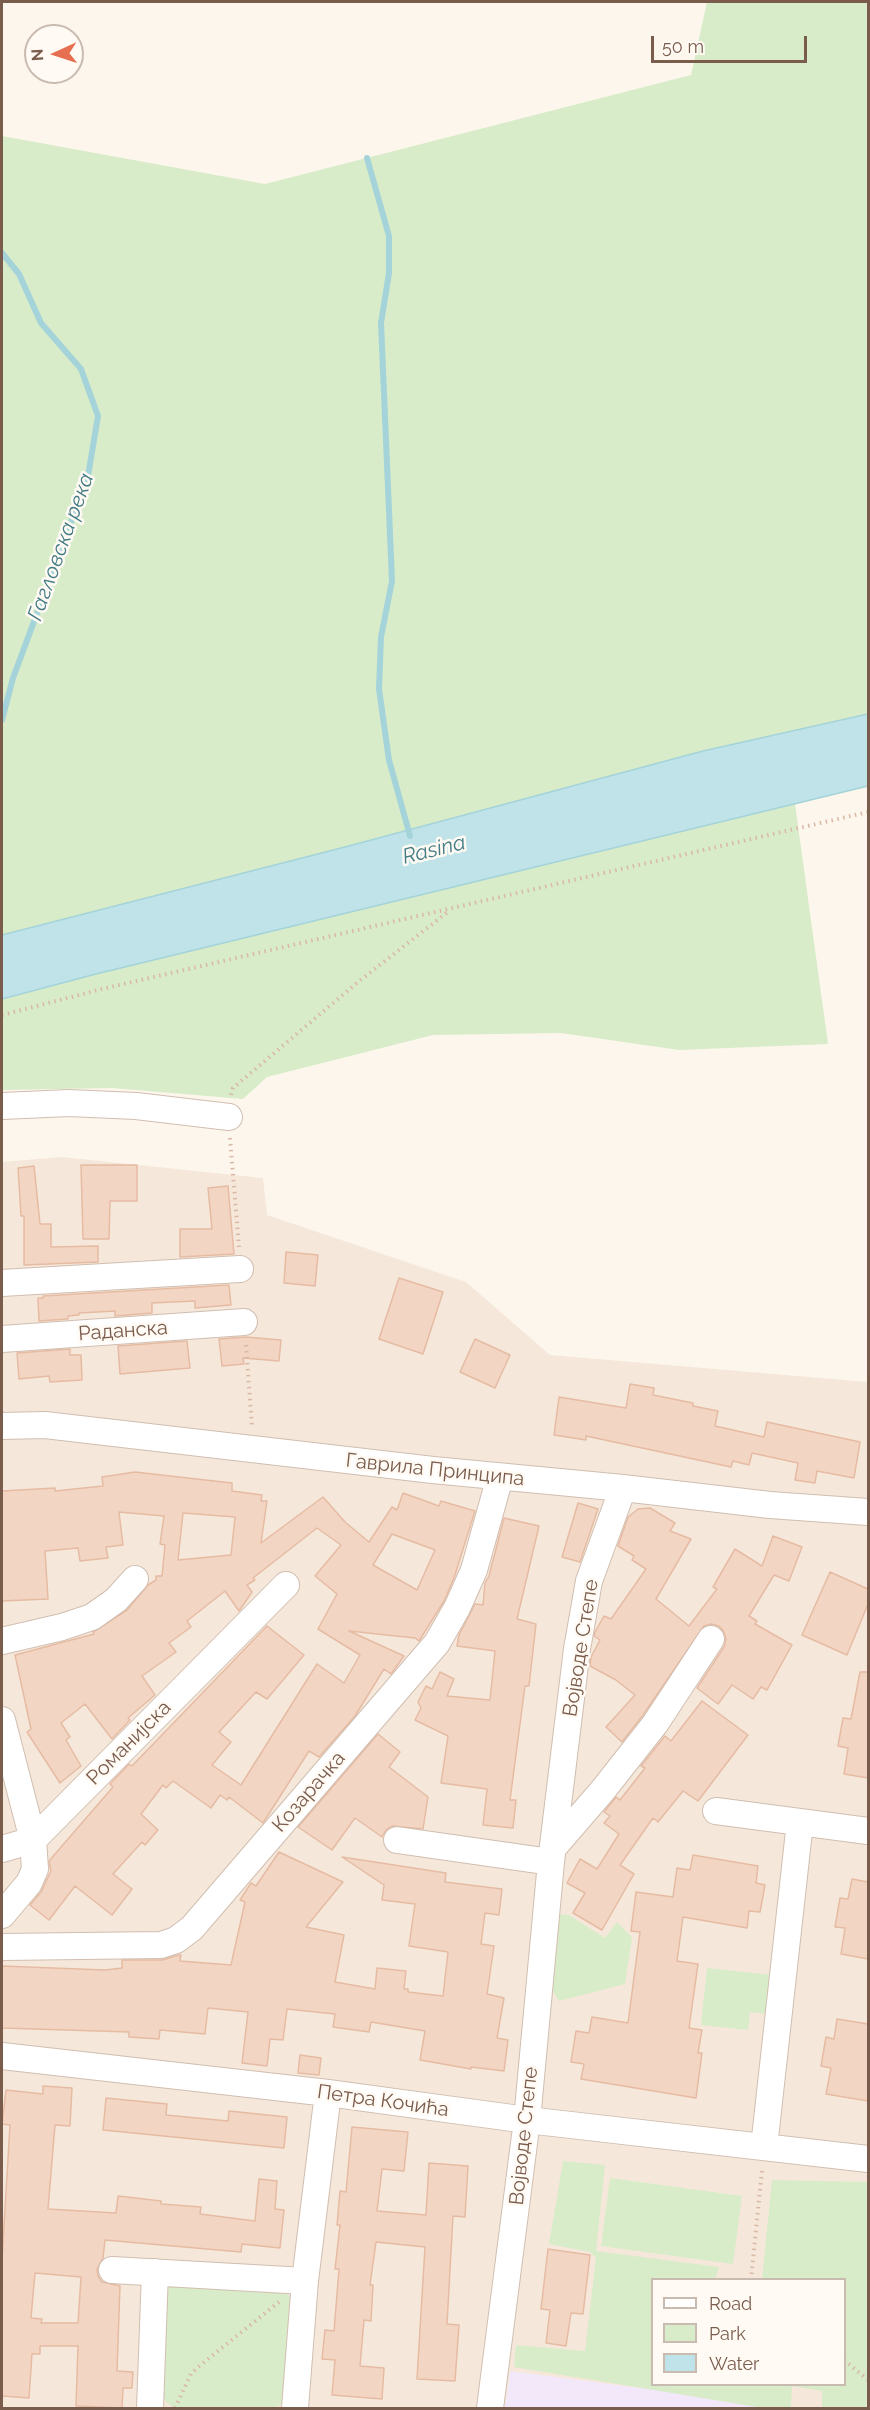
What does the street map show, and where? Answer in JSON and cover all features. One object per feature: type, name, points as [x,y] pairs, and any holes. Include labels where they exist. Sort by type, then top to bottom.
[{"type":"street","points":[[2,1106],[69,1103],[136,1107],[229,1117]]},
{"type":"street","points":[[2,1283],[240,1269]]},
{"type":"street","name":"Раданска","points":[[2,1339],[244,1322]]},
{"type":"street","name":"Гаврила Принципа","points":[[2,1426],[45,1425],[253,1451],[770,1505],[868,1512]]},
{"type":"street","name":"Козарачка","points":[[2,1947],[161,1944],[176,1940],[192,1928],[436,1643],[457,1608],[474,1570],[500,1477]]},
{"type":"street","name":"Војводе Степе","points":[[490,2409],[527,2120],[552,1855],[583,1614],[589,1581],[623,1488]]},
{"type":"street","points":[[2,1641],[62,1628],[92,1617],[116,1600],[135,1579]]},
{"type":"street","name":"Романијска","points":[[33,1840],[286,1585]]},
{"type":"street","points":[[397,1839],[552,1855],[654,1724],[711,1639]]},
{"type":"street","points":[[2,1720],[33,1840],[35,1869],[28,1883],[2,1914]]},
{"type":"street","points":[[716,1811],[868,1831]]},
{"type":"street","points":[[764,2147],[800,1822]]},
{"type":"street","points":[[2,1849],[33,1840]]},
{"type":"street","name":"Петра Кочића","points":[[2,2056],[868,2159]]},
{"type":"street","points":[[295,2409],[299,2280],[328,2093]]},
{"type":"street","points":[[112,2270],[299,2280]]},
{"type":"street","points":[[150,2409],[155,2272]]},
{"type":"path","points":[[2,1016],[102,989],[868,812]]},
{"type":"path","points":[[229,1117],[228,1106],[233,1088],[358,982],[452,908]]},
{"type":"path","points":[[751,2278],[764,2147]]},
{"type":"path","points":[[175,2409],[191,2374],[288,2294],[299,2280]]},
{"type":"path","points":[[846,2363],[868,2380]]},
{"type":"shaded area","points":[[62,1157],[263,1178],[267,1215],[466,1282],[550,1355],[868,1382],[868,2408],[2,2408],[2,1162]]},
{"type":"shaded area","points":[[510,2371],[777,2406],[778,2408],[505,2408]]},
{"type":"green space","points":[[707,2],[868,2],[868,714],[703,751],[345,847],[2,935],[2,136],[265,184],[691,75]]},
{"type":"green space","points":[[795,804],[828,1044],[679,1050],[561,1033],[433,1035],[267,1077],[243,1099],[112,1088],[2,1090],[2,999],[96,974]]},
{"type":"green space","points":[[557,1914],[569,1915],[605,1938],[617,1922],[632,1937],[625,1984],[559,2001],[547,1982]]},
{"type":"green space","points":[[707,1968],[772,1975],[767,2014],[750,2012],[748,2030],[701,2025]]},
{"type":"green space","points":[[563,2161],[605,2165],[596,2251],[719,2267],[715,2278],[651,2278],[651,2386],[792,2386],[791,2408],[763,2408],[514,2367],[516,2345],[585,2351],[596,2258],[590,2252],[549,2244]]},
{"type":"green space","points":[[610,2178],[742,2196],[733,2264],[601,2246]]},
{"type":"green space","points":[[772,2180],[868,2182],[868,2387],[866,2408],[822,2408],[822,2391],[792,2386],[846,2386],[846,2278],[762,2278]]},
{"type":"green space","points":[[173,2284],[281,2288],[292,2299],[286,2399],[279,2406],[272,2408],[175,2408],[167,2403],[161,2396],[166,2292]]},
{"type":"water","name":"Rasina","points":[[868,714],[868,786],[96,974],[2,999],[2,935],[345,847],[703,751]]},
{"type":"building","points":[[81,1165],[137,1165],[137,1201],[110,1201],[109,1239],[83,1239]]},
{"type":"building","points":[[34,1166],[40,1224],[51,1224],[51,1247],[98,1246],[98,1262],[24,1265],[24,1216],[21,1216],[18,1168]]},
{"type":"building","points":[[228,1186],[234,1254],[180,1257],[180,1229],[212,1229],[208,1188]]},
{"type":"building","points":[[286,1252],[318,1255],[315,1286],[284,1283]]},
{"type":"building","points":[[399,1278],[443,1292],[423,1354],[379,1339]]},
{"type":"building","points":[[229,1285],[231,1305],[195,1308],[195,1301],[152,1303],[152,1313],[115,1316],[115,1311],[79,1313],[79,1315],[68,1316],[68,1319],[39,1321],[38,1298],[43,1298],[43,1296]]},
{"type":"building","points":[[246,1337],[281,1340],[279,1361],[243,1358],[244,1364],[222,1366],[219,1339]]},
{"type":"building","points":[[475,1339],[510,1355],[495,1388],[460,1372]]},
{"type":"building","points":[[187,1341],[190,1368],[120,1374],[118,1346]]},
{"type":"building","points":[[70,1349],[70,1355],[81,1355],[82,1380],[50,1382],[49,1376],[19,1379],[17,1353]]},
{"type":"building","points":[[630,1384],[654,1388],[653,1395],[718,1411],[715,1426],[764,1437],[767,1422],[860,1442],[854,1478],[817,1471],[815,1483],[795,1480],[798,1463],[752,1453],[749,1465],[733,1461],[731,1467],[586,1436],[586,1440],[554,1435],[559,1397],[626,1408]]},
{"type":"building","points":[[135,1472],[232,1483],[232,1491],[262,1495],[261,1501],[267,1501],[261,1543],[323,1497],[345,1522],[369,1542],[392,1507],[397,1510],[403,1493],[439,1506],[441,1501],[475,1511],[454,1578],[444,1601],[419,1641],[415,1638],[349,1631],[404,1656],[391,1674],[384,1669],[355,1716],[319,1757],[309,1751],[263,1823],[229,1797],[227,1800],[220,1795],[211,1808],[173,1781],[166,1788],[163,1785],[141,1814],[158,1830],[145,1845],[142,1842],[113,1874],[132,1889],[112,1915],[75,1886],[49,1920],[30,1905],[41,1892],[51,1871],[49,1861],[113,1787],[110,1784],[129,1764],[132,1766],[267,1626],[304,1655],[267,1699],[256,1692],[219,1732],[231,1742],[212,1765],[241,1785],[317,1664],[344,1683],[360,1655],[318,1629],[337,1594],[315,1576],[341,1545],[317,1528],[253,1578],[255,1580],[247,1585],[252,1592],[239,1611],[225,1591],[187,1621],[191,1627],[169,1643],[176,1652],[142,1676],[155,1695],[128,1718],[130,1720],[112,1739],[85,1704],[61,1723],[70,1737],[66,1740],[81,1766],[60,1783],[27,1732],[31,1729],[15,1655],[94,1634],[93,1632],[127,1610],[148,1585],[156,1580],[156,1576],[162,1576],[165,1545],[160,1544],[164,1516],[119,1512],[123,1545],[106,1547],[108,1558],[80,1561],[78,1548],[45,1551],[48,1599],[2,1601],[2,1491],[55,1488],[55,1491],[103,1486],[102,1477]],"holes":[[[183,1513],[235,1517],[231,1555],[178,1560]],[[392,1534],[435,1550],[417,1590],[373,1565]]]},
{"type":"building","points":[[578,1503],[598,1509],[580,1562],[562,1557]]},
{"type":"building","points":[[650,1508],[675,1523],[670,1531],[691,1539],[656,1599],[689,1626],[717,1589],[713,1587],[735,1549],[762,1566],[773,1536],[802,1547],[789,1581],[774,1575],[749,1616],[757,1621],[755,1624],[792,1645],[767,1690],[761,1687],[753,1699],[732,1685],[718,1704],[697,1688],[724,1647],[726,1639],[719,1626],[711,1624],[704,1626],[622,1742],[606,1727],[635,1695],[616,1680],[590,1666],[591,1657],[600,1640],[594,1636],[595,1632],[604,1616],[611,1619],[646,1569],[632,1560],[634,1556],[618,1546],[628,1517],[638,1509]]},
{"type":"building","points":[[504,1518],[539,1526],[517,1619],[536,1624],[529,1686],[525,1686],[510,1800],[516,1800],[513,1828],[483,1825],[487,1789],[441,1783],[448,1736],[415,1720],[421,1708],[418,1702],[426,1686],[432,1689],[440,1672],[454,1679],[447,1696],[490,1700],[495,1651],[457,1646],[459,1635],[475,1604],[483,1605],[485,1583],[489,1576]]},
{"type":"building","points":[[830,1572],[868,1589],[868,1604],[847,1655],[802,1635]]},
{"type":"building","points":[[860,1672],[868,1672],[868,1778],[844,1774],[848,1748],[838,1746],[843,1718],[851,1719]]},
{"type":"building","points":[[702,1701],[748,1735],[698,1801],[683,1791],[658,1822],[653,1818],[620,1865],[634,1874],[602,1930],[573,1913],[585,1893],[567,1883],[580,1859],[597,1869],[619,1834],[604,1823],[610,1816],[604,1812],[616,1797],[620,1800],[645,1768],[641,1766],[665,1736],[671,1741]]},
{"type":"building","points":[[378,1734],[400,1752],[389,1767],[428,1797],[423,1829],[392,1826],[382,1837],[355,1818],[332,1850],[298,1827]]},
{"type":"building","points":[[279,1852],[343,1882],[306,1927],[344,1935],[335,1982],[375,1989],[377,1968],[406,1971],[404,1989],[408,1989],[408,1992],[443,1996],[448,1952],[409,1946],[415,1904],[382,1900],[384,1885],[342,1857],[446,1873],[445,1882],[502,1889],[499,1915],[485,1913],[481,1944],[494,1946],[487,1994],[504,1998],[497,2038],[508,2040],[504,2071],[471,2067],[471,2069],[420,2060],[425,2031],[371,2022],[369,2032],[333,2027],[335,2014],[287,2009],[283,2040],[270,2039],[267,2066],[242,2063],[248,2012],[208,2008],[205,2034],[160,2030],[159,2039],[129,2037],[129,2032],[2,2028],[2,1966],[105,1970],[122,1968],[122,1960],[162,1960],[179,1955],[181,1955],[180,1961],[231,1965],[245,1902],[240,1900],[251,1883],[256,1886]]},
{"type":"building","points":[[693,1855],[758,1866],[756,1883],[765,1885],[760,1912],[749,1911],[747,1928],[683,1917],[677,1961],[698,1964],[689,2028],[702,2030],[698,2053],[702,2053],[696,2098],[581,2079],[584,2064],[571,2062],[576,2031],[589,2033],[592,2017],[628,2023],[640,1932],[631,1931],[636,1892],[673,1897],[677,1868],[690,1870]]},
{"type":"building","points":[[852,1879],[868,1882],[868,1959],[841,1954],[845,1928],[835,1927],[840,1898],[848,1899]]},
{"type":"building","points":[[837,2019],[868,2024],[868,2101],[826,2094],[831,2068],[821,2066],[826,2037],[834,2039]]},
{"type":"building","points":[[300,2055],[321,2058],[319,2075],[298,2073]]},
{"type":"building","points":[[43,2086],[72,2088],[70,2126],[55,2125],[48,2209],[116,2213],[118,2196],[161,2201],[161,2204],[201,2207],[200,2214],[255,2221],[259,2179],[277,2181],[275,2209],[284,2210],[280,2248],[242,2244],[241,2252],[105,2240],[103,2258],[97,2269],[98,2276],[102,2282],[120,2286],[117,2371],[133,2372],[132,2388],[123,2388],[122,2408],[76,2406],[78,2346],[40,2346],[40,2354],[32,2354],[29,2398],[2,2396],[2,2260],[10,2125],[2,2124],[6,2090],[43,2094]],"holes":[[[35,2273],[81,2277],[78,2323],[41,2323],[42,2319],[31,2318]]]},
{"type":"building","points":[[106,2098],[167,2104],[166,2115],[228,2121],[229,2111],[287,2117],[284,2148],[103,2130]]},
{"type":"building","points":[[352,2127],[408,2132],[404,2171],[382,2169],[377,2211],[426,2215],[429,2163],[468,2166],[465,2217],[453,2216],[447,2324],[459,2325],[455,2381],[417,2379],[425,2247],[376,2242],[370,2285],[373,2285],[371,2321],[364,2320],[360,2366],[384,2368],[382,2399],[332,2395],[335,2360],[322,2359],[325,2330],[334,2331],[339,2269],[335,2269],[340,2225],[337,2225],[340,2191],[346,2192]]},
{"type":"building","points":[[548,2249],[590,2255],[583,2314],[571,2313],[566,2346],[546,2343],[550,2310],[541,2309]]},
{"type":"waterway","name":"Rasina","points":[[367,158],[389,236],[389,273],[381,323],[392,581],[381,637],[379,689],[389,760],[410,836]]},
{"type":"waterway","name":"Гагловска река","points":[[2,253],[19,274],[41,323],[81,369],[98,416],[88,476],[13,678],[2,720]]}]
